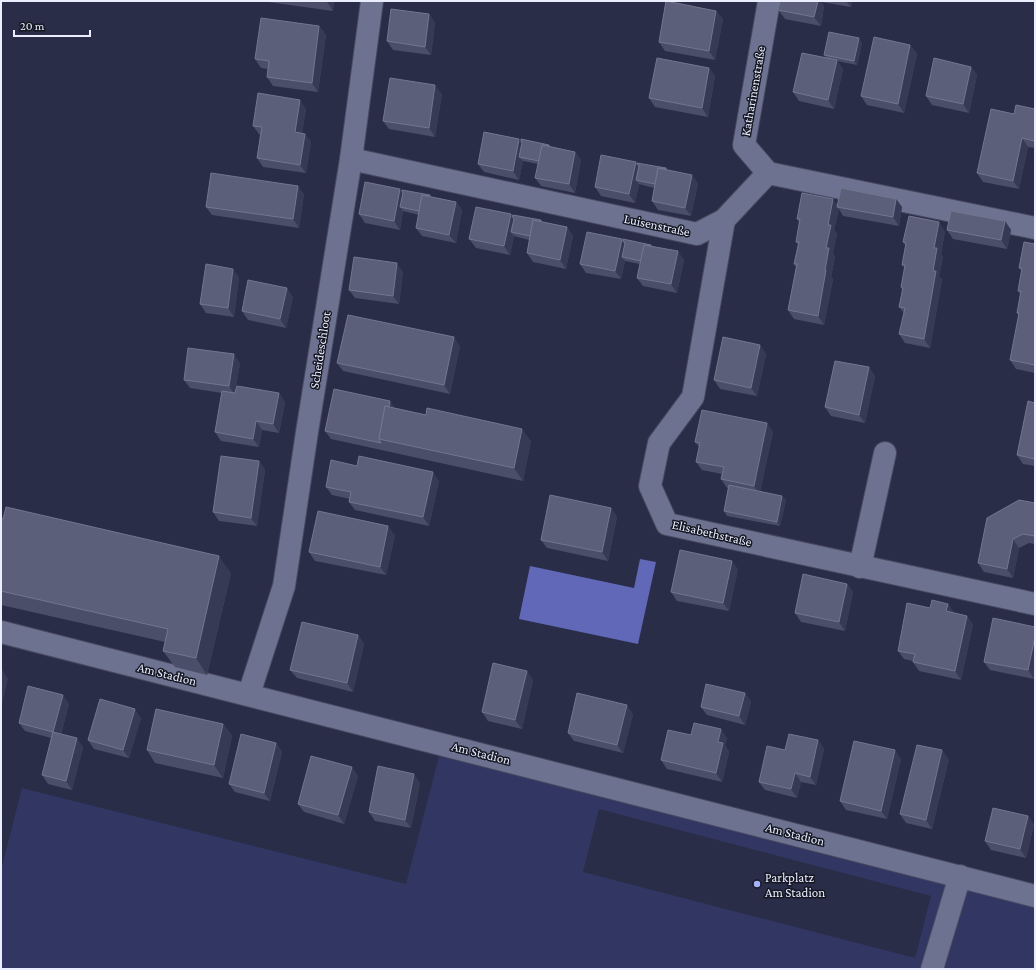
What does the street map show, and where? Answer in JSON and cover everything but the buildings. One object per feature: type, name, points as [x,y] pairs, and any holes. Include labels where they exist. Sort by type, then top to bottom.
[{"type":"street","name":"Scheideschloot","points":[[249,694],[284,586],[351,159],[372,1]]},
{"type":"street","name":"Katharinenstraße","points":[[768,173],[744,145],[769,1]]},
{"type":"street","name":"Luisenstraße","points":[[351,159],[697,234],[724,220],[768,173]]},
{"type":"street","points":[[768,173],[1035,228]]},
{"type":"street","name":"Elisabethstraße","points":[[724,220],[693,397],[659,443],[650,486],[667,524],[1035,604]]},
{"type":"street","points":[[860,566],[885,453]]},
{"type":"street","name":"Am Stadion","points":[[1,632],[249,694],[1035,896]]},
{"type":"street","points":[[932,969],[960,876]]},
{"type":"shaded area","points":[[640,559],[656,562],[638,644],[519,619],[530,566],[634,588]]},
{"type":"shaded area","points":[[439,756],[1035,901],[1035,969],[1,969],[1,870],[22,788],[406,884]],"holes":[[[599,809],[931,896],[915,958],[583,872]]]},
{"type":"place","name":"Parkplatz Am Stadion","points":[[757,884]]}]
